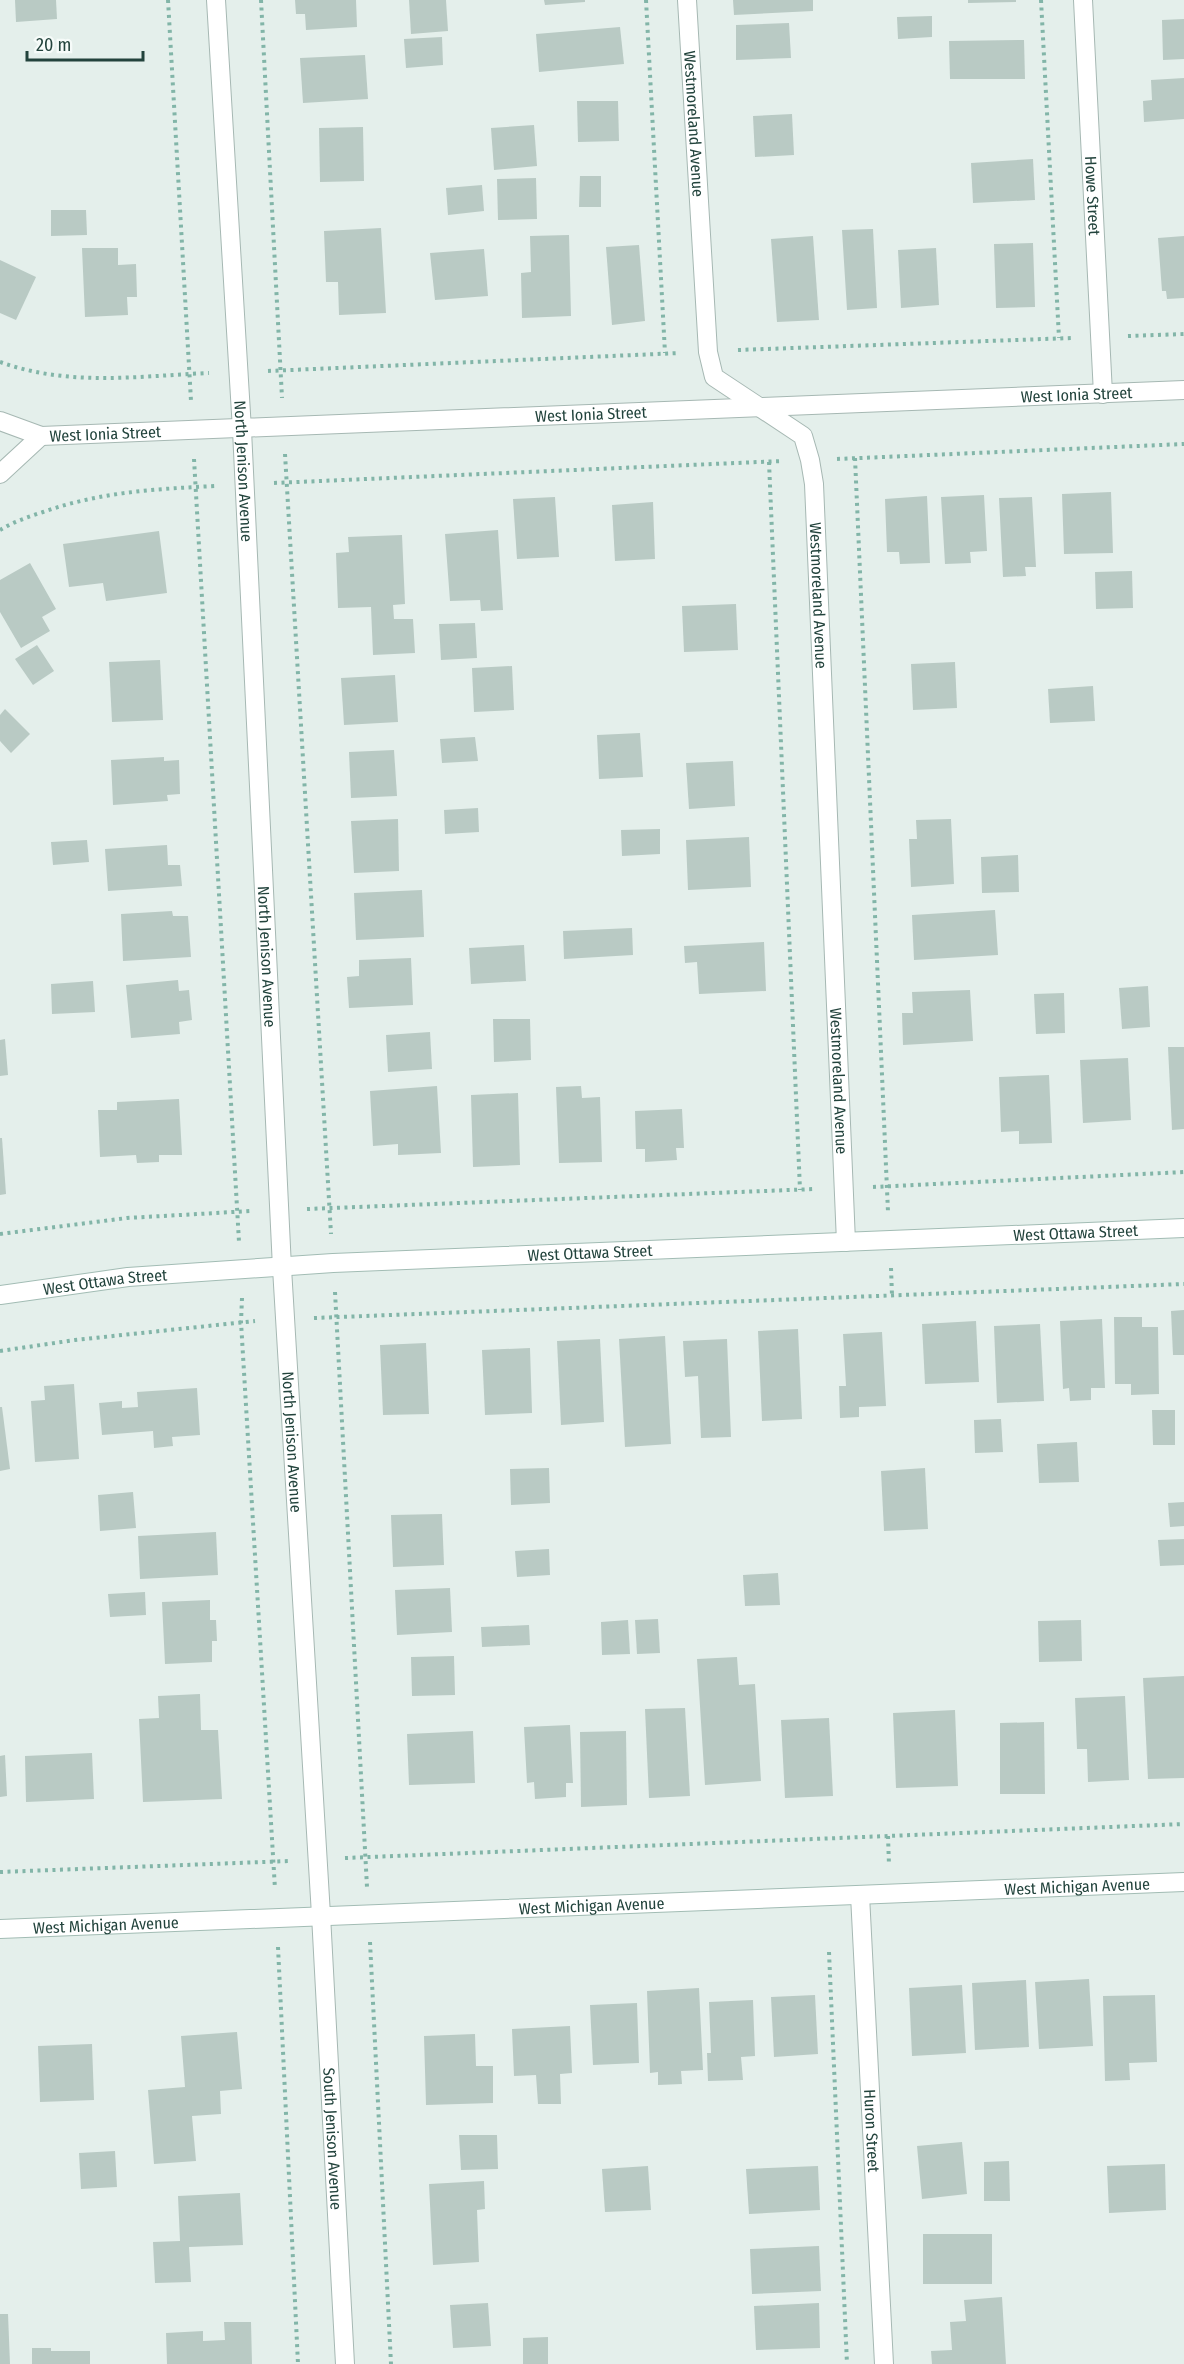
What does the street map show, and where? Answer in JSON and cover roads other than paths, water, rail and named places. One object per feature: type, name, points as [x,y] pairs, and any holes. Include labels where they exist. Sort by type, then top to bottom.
[{"type":"street","name":"North Jenison Avenue","points":[[216,0],[243,430],[282,1268],[321,1915]]},
{"type":"street","name":"Westmoreland Avenue","points":[[687,0],[708,351],[714,377],[803,436],[814,484],[846,1242]]},
{"type":"street","name":"Howe Street","points":[[1083,0],[1103,394]]},
{"type":"street","name":"West Ionia Street","points":[[0,421],[41,436],[243,430],[1184,390]]},
{"type":"street","points":[[0,474],[41,436]]},
{"type":"street","name":"West Ottawa Street","points":[[0,1295],[128,1277],[333,1263],[1184,1228]]},
{"type":"street","name":"West Michigan Avenue","points":[[0,1929],[1184,1882]]},
{"type":"street","name":"Huron Street","points":[[861,1895],[884,2364]]},
{"type":"street","name":"South Jenison Avenue","points":[[321,1915],[345,2364]]}]
